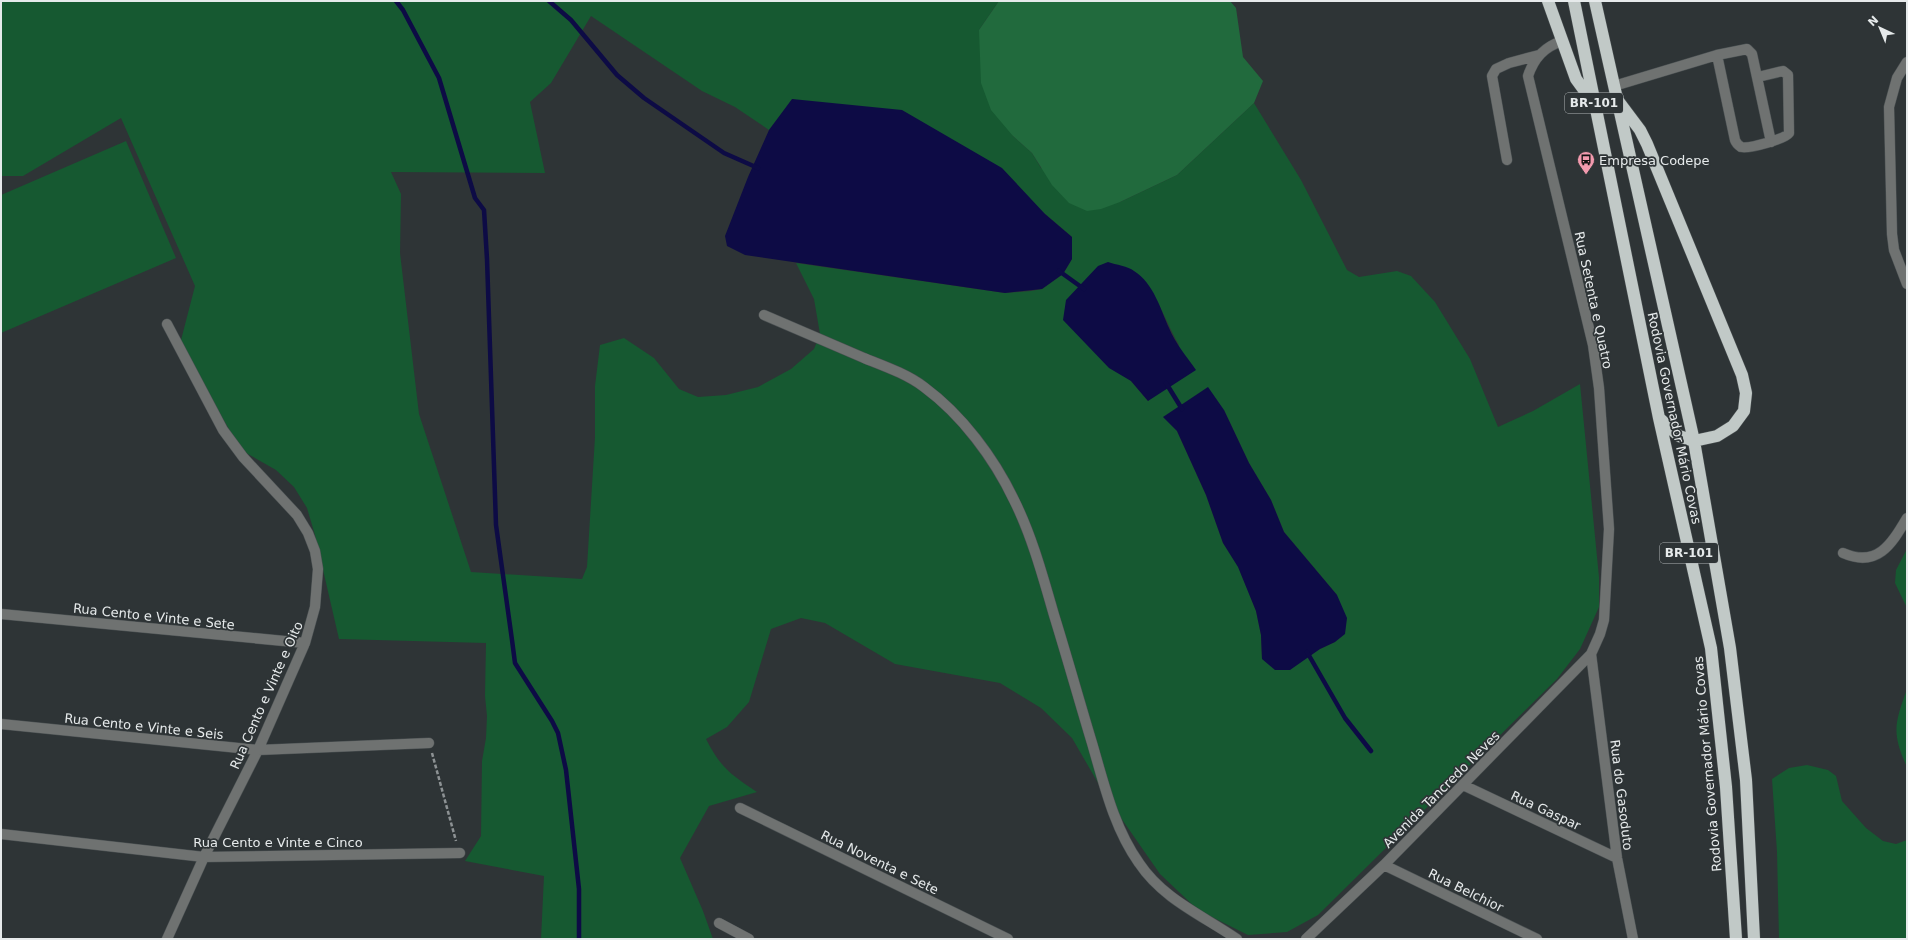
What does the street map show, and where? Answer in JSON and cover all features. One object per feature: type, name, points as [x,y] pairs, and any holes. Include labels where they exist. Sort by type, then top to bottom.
[{"type":"highway","points":[[1548,1],[1576,79],[1584,90],[1593,98]]},
{"type":"highway","name":"Rodovia Governador Mário Covas","points":[[1574,1],[1659,418],[1710,648],[1726,787],[1736,939]]},
{"type":"highway","name":"Rodovia Governador Mário Covas","points":[[1595,1],[1694,441],[1730,648],[1746,780],[1754,939]]},
{"type":"highway","points":[[1617,100],[1640,130],[1647,144],[1743,381],[1746,393],[1744,411],[1733,426],[1717,436],[1694,441],[1679,436],[1659,418]]},
{"type":"street","name":"Rua Setenta e Quatro","points":[[1562,41],[1551,45],[1539,55],[1532,64],[1528,76],[1593,345],[1600,388],[1609,529],[1604,620],[1600,634],[1591,654]]},
{"type":"street","points":[[1614,86],[1717,55],[1747,49],[1752,54],[1758,77],[1771,142]]},
{"type":"street","points":[[1507,160],[1492,76],[1496,69],[1509,63],[1539,55]]},
{"type":"street","points":[[1717,55],[1736,143],[1746,148],[1771,142],[1785,137],[1789,133],[1788,75],[1783,72],[1758,77]]},
{"type":"street","points":[[1907,62],[1897,78],[1889,107],[1892,234],[1894,250],[1907,284]]},
{"type":"street","points":[[764,315],[894,370],[923,386],[950,409],[976,440],[994,466],[1014,500],[1028,535],[1041,570],[1110,805],[1124,837],[1138,862],[1153,882],[1172,898],[1237,939]]},
{"type":"street","name":"Rua Cento e Vinte e Oito","points":[[167,324],[222,430],[243,457],[297,515],[308,533],[315,551],[318,570],[315,606],[305,643],[258,750],[204,857],[167,939]]},
{"type":"street","points":[[1843,553],[1852,557],[1864,559],[1874,557],[1886,548],[1907,518]]},
{"type":"street","name":"Rua Cento e Vinte e Sete","points":[[1,614],[305,643]]},
{"type":"street","name":"Avenida Tancredo Neves","points":[[1306,939],[1384,865],[1591,654]]},
{"type":"street","name":"Rua do Gasoduto","points":[[1591,654],[1617,858],[1633,939]]},
{"type":"street","name":"Rua Cento e Vinte e Seis","points":[[1,724],[258,750],[429,743]]},
{"type":"street","name":"Rua Gaspar","points":[[1463,785],[1617,858]]},
{"type":"street","name":"Rua Noventa e Sete","points":[[740,808],[1008,939]]},
{"type":"street","name":"Rua Cento e Vinte e Cinco","points":[[1,834],[204,857],[460,853]]},
{"type":"street","name":"Rua Belchior","points":[[1384,865],[1537,939]]},
{"type":"street","points":[[719,923],[749,939]]},
{"type":"path","points":[[429,743],[460,853]]},
{"type":"green space","points":[[1,1],[999,1],[979,30],[1013,136],[1032,153],[1041,168],[1120,202],[1177,175],[1254,103],[1301,180],[1347,270],[1359,277],[1397,271],[1411,276],[1435,302],[1470,359],[1498,427],[1533,411],[1580,384],[1599,577],[1599,607],[1580,649],[1557,679],[1318,915],[1287,932],[1248,935],[1198,910],[1160,874],[1105,795],[1072,738],[1041,708],[1000,683],[895,664],[825,623],[801,618],[771,629],[749,702],[727,727],[706,739],[716,757],[727,770],[757,792],[709,806],[680,858],[703,911],[713,939],[541,939],[544,876],[465,861],[481,836],[482,761],[486,738],[487,716],[485,696],[486,643],[339,639],[315,535],[307,508],[294,487],[276,470],[241,450],[180,344],[195,286],[121,118],[23,176],[1,176]],"holes":[[[591,16],[702,91],[735,107],[769,130],[793,99],[1045,214],[1072,237],[1072,259],[1063,274],[1042,289],[1005,293],[796,263],[814,299],[820,334],[814,349],[791,369],[758,387],[726,395],[698,397],[679,389],[654,358],[624,338],[600,345],[595,386],[595,437],[587,567],[582,579],[471,572],[419,414],[400,253],[401,194],[391,172],[545,173],[530,102],[551,83]],[[1156,300],[1179,345],[1148,401],[1131,381]],[[1224,410],[1249,463],[1271,500],[1284,532],[1337,595],[1335,642],[1320,649],[1262,659],[1261,635],[1256,611],[1238,566],[1223,543],[1206,495],[1177,431]]]},
{"type":"green space","points":[[999,1],[1230,1],[1236,8],[1243,57],[1263,81],[1254,103],[1177,175],[1120,202],[1101,209],[1087,211],[1069,203],[1052,185],[1032,153],[1013,136],[991,110],[981,83],[979,30]]},
{"type":"green space","points":[[126,141],[176,258],[1,333],[1,195]]},
{"type":"green space","points":[[1907,549],[1907,608],[1895,583],[1896,570]]},
{"type":"green space","points":[[1907,689],[1907,767],[1899,745],[1896,728]]},
{"type":"green space","points":[[1807,765],[1828,770],[1836,776],[1842,801],[1866,828],[1883,841],[1896,844],[1907,840],[1907,939],[1779,939],[1777,852],[1772,779],[1789,768]]},
{"type":"shaded area","points":[[792,99],[902,110],[1002,168],[1045,214],[1072,237],[1072,259],[1063,274],[1042,289],[1005,293],[745,255],[727,246],[725,236],[748,177],[769,130]]},
{"type":"shaded area","points":[[1108,262],[1131,269],[1141,276],[1147,283],[1156,297],[1174,339],[1196,370],[1148,401],[1131,381],[1109,368],[1063,320],[1066,300],[1098,266]]},
{"type":"shaded area","points":[[1208,387],[1224,410],[1249,463],[1271,500],[1284,532],[1337,595],[1347,618],[1345,634],[1335,642],[1320,649],[1290,670],[1275,670],[1262,659],[1261,635],[1256,611],[1238,567],[1223,543],[1206,495],[1177,431],[1163,417]]},
{"type":"waterway","points":[[396,1],[403,10],[439,78],[475,198],[484,210],[496,525],[515,663],[558,733],[566,770],[579,889],[579,939]]},
{"type":"waterway","points":[[549,1],[571,20],[617,75],[644,98],[724,153],[758,168]]},
{"type":"waterway","points":[[1059,271],[1084,289]]},
{"type":"waterway","points":[[1166,383],[1182,409]]},
{"type":"waterway","points":[[1307,652],[1345,718],[1371,751]]},
{"type":"place","name":"Empresa Codepe","points":[[1586,175]]}]
